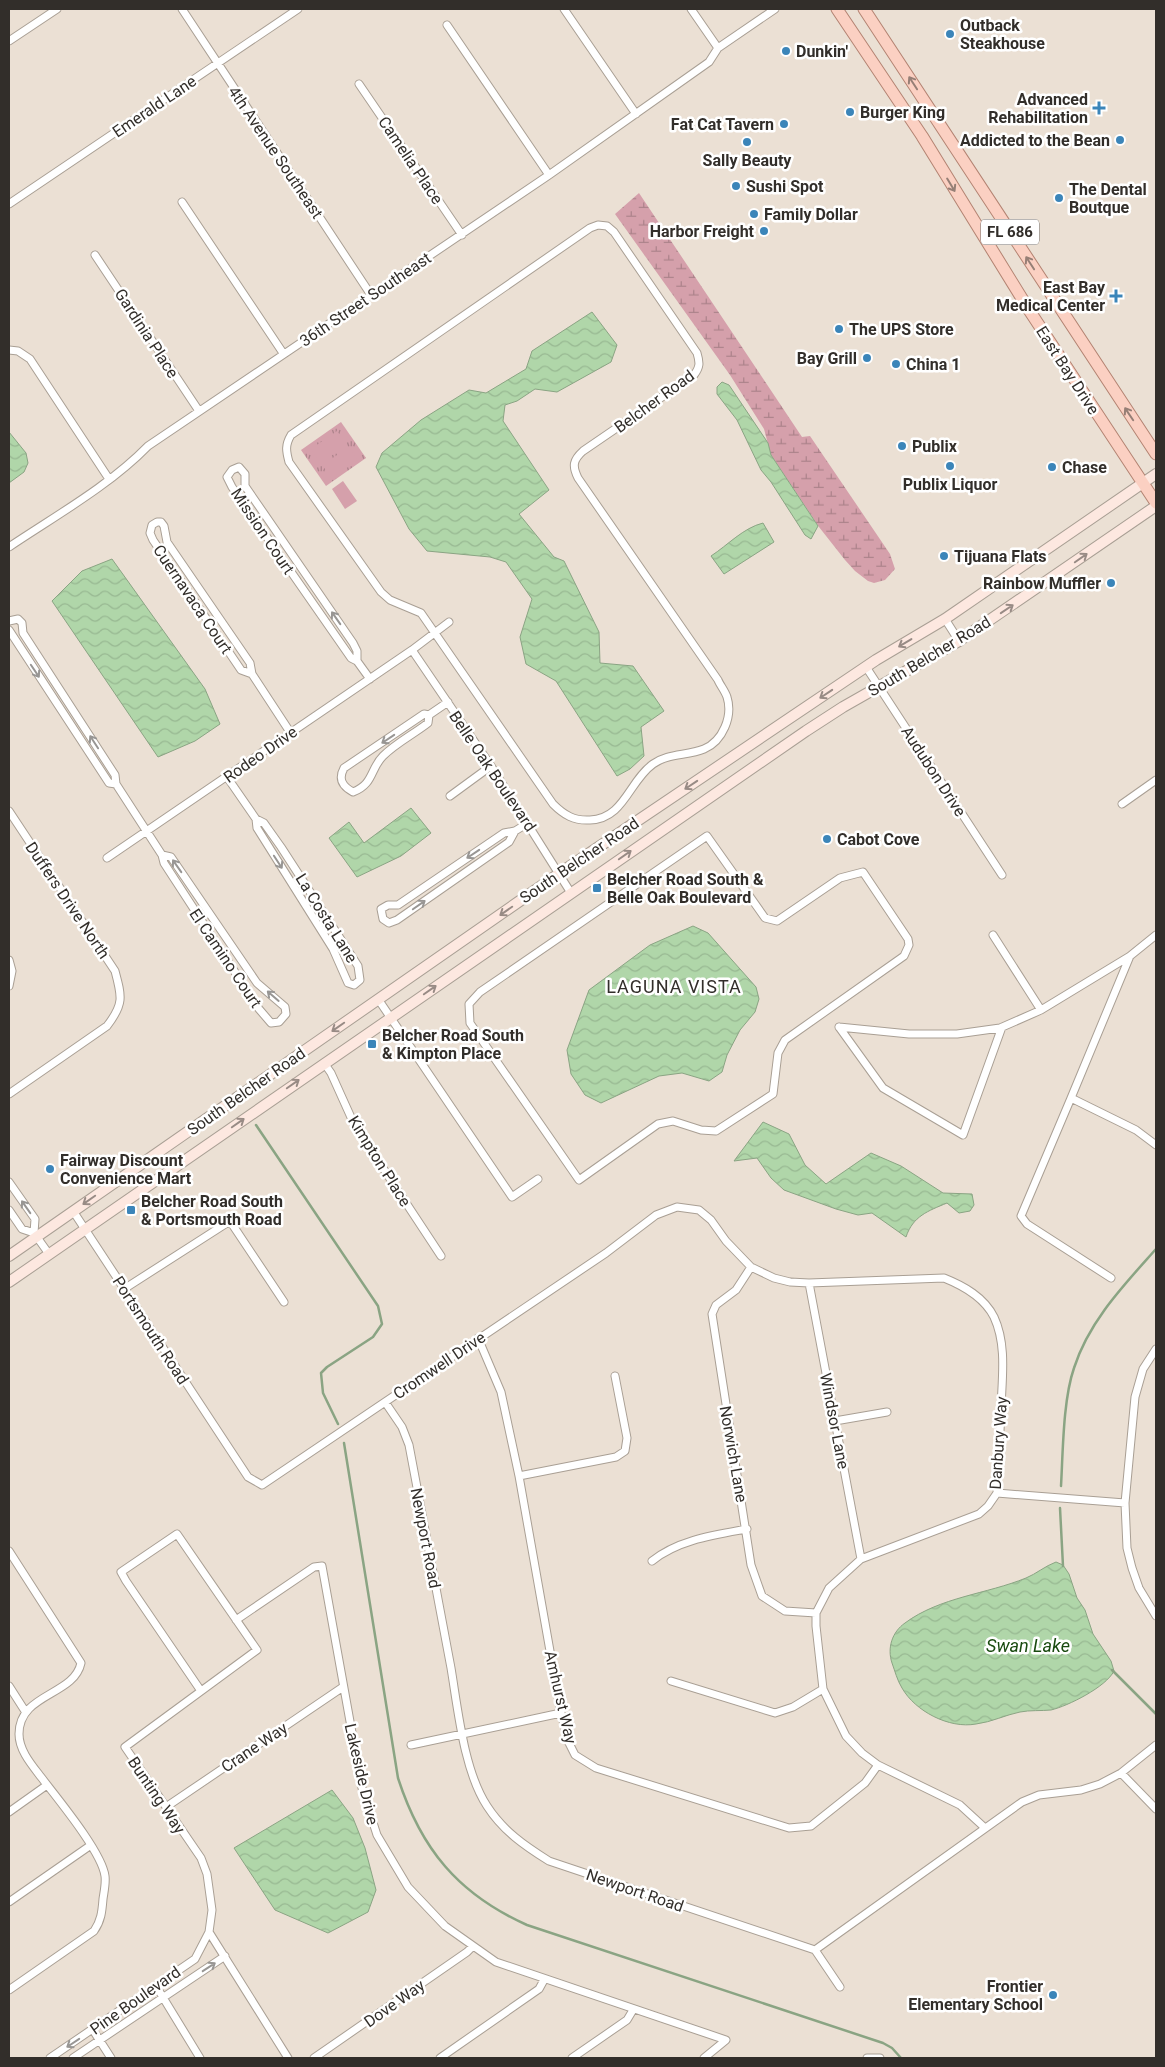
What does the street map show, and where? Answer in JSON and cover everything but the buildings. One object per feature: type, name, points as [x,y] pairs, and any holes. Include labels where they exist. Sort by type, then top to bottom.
[{"type":"main road","name":"East Bay Drive","points":[[837,9],[922,136],[1020,296],[1156,504]]},
{"type":"main road","name":"East Bay Drive","points":[[864,9],[1156,454]]},
{"type":"main road","name":"South Belcher Road","points":[[9,1256],[36,1235],[560,873],[866,667],[945,619],[1156,474]]},
{"type":"main road","name":"South Belcher Road","points":[[9,1282],[324,1062],[806,731],[878,686],[959,641],[1156,504]]},
{"type":"street","points":[[9,42],[57,9]]},
{"type":"street","name":"4th Avenue Southeast","points":[[182,9],[371,295]]},
{"type":"street","name":"Emerald Lane","points":[[9,204],[298,9]]},
{"type":"street","points":[[564,9],[636,114]]},
{"type":"street","points":[[691,9],[718,48]]},
{"type":"street","name":"36th Street Southeast","points":[[9,548],[132,463],[148,446],[462,235],[636,114],[709,62],[718,48],[775,9]]},
{"type":"street","points":[[448,25],[549,175]]},
{"type":"street","name":"Camelia Place","points":[[359,84],[462,235]]},
{"type":"street","points":[[182,202],[284,354]]},
{"type":"street","name":"Belcher Road","points":[[598,225],[607,226],[614,232],[697,354],[700,361],[699,369],[694,375],[583,451],[575,458],[573,468],[718,680],[727,697],[728,714],[725,728],[715,741],[704,749],[667,756],[654,763],[643,772],[629,794],[610,815],[597,820],[582,821],[565,816],[553,804],[435,633],[421,613],[390,600],[381,592],[290,462],[286,452],[286,442],[291,435],[590,228],[598,225]]},
{"type":"street","name":"Gardinia Place","points":[[95,255],[199,411]]},
{"type":"street","points":[[9,350],[18,351],[30,358],[109,479]]},
{"type":"street","name":"Mission Court","points":[[358,661],[351,658],[232,487],[227,476],[232,470],[240,467],[245,474],[245,486],[353,643],[357,650],[358,661],[370,679]]},
{"type":"street","name":"Cuernavaca Court","points":[[252,674],[241,670],[153,540],[150,533],[152,525],[161,522],[164,526],[167,542],[250,663],[252,674],[290,732]]},
{"type":"street","name":"El Camino Court","points":[[9,621],[18,619],[22,623],[23,633],[116,775],[116,784],[162,855],[164,864],[260,1009],[271,1023],[279,1022],[286,1014],[285,1008],[257,982],[171,857],[162,855]]},
{"type":"street","points":[[945,619],[959,641]]},
{"type":"street","points":[[412,650],[449,622]]},
{"type":"street","name":"El Camino Court","points":[[9,630],[109,783],[116,784]]},
{"type":"street","name":"Rodeo Drive","points":[[107,858],[412,650]]},
{"type":"street","name":"Belle Oak Boulevard","points":[[412,650],[491,766],[571,893]]},
{"type":"street","name":"Audubon Drive","points":[[866,667],[1002,875]]},
{"type":"street","points":[[429,715],[428,723],[382,757],[368,782],[353,792],[346,788],[341,781],[340,775],[344,768],[424,714],[429,715],[448,702]]},
{"type":"street","points":[[450,796],[491,766]]},
{"type":"street","name":"La Costa Lane","points":[[227,777],[256,819],[257,828],[333,949],[348,983],[354,985],[360,980],[358,966],[281,847],[264,823],[256,819]]},
{"type":"street","points":[[1122,804],[1156,780]]},
{"type":"street","name":"Duffers Drive North","points":[[9,811],[115,971],[121,993],[118,1012],[107,1026],[9,1094]]},
{"type":"street","points":[[516,831],[504,833],[398,905],[388,905],[381,908],[383,919],[389,923],[397,920],[509,842],[516,831],[528,823]]},
{"type":"street","points":[[707,836],[765,918],[777,921],[840,878],[863,872],[908,939],[909,945],[904,956],[785,1040],[778,1053],[773,1094],[716,1131],[701,1130],[673,1121],[658,1124],[579,1180],[470,1023],[469,1004],[480,992],[586,917],[707,836]]},
{"type":"street","points":[[993,935],[1040,1010]]},
{"type":"street","points":[[1002,1027],[963,1135],[884,1088],[839,1027],[909,1034],[957,1034],[1002,1027],[1040,1010],[1130,956],[1156,936]]},
{"type":"street","points":[[1111,1278],[1027,1224],[1021,1216],[1130,956]]},
{"type":"street","points":[[9,960],[12,971],[9,986]]},
{"type":"street","points":[[378,999],[512,1197],[538,1179]]},
{"type":"street","name":"Kimpton Place","points":[[324,1062],[354,1124],[441,1256]]},
{"type":"street","points":[[1070,1098],[1136,1130],[1156,1145]]},
{"type":"street","points":[[9,1182],[11,1191],[34,1219],[36,1235],[49,1254]]},
{"type":"street","name":"Danbury Way","points":[[656,1215],[677,1207],[699,1210],[711,1220],[726,1241],[751,1267],[774,1278],[790,1282],[944,1278],[962,1285],[983,1302],[993,1315],[998,1327],[1003,1356],[997,1493],[988,1506],[979,1514],[861,1560],[829,1588],[816,1613]]},
{"type":"street","points":[[9,1210],[22,1228],[36,1235]]},
{"type":"street","name":"Portsmouth Road","points":[[73,1211],[228,1448]]},
{"type":"street","name":"Cromwell Drive","points":[[228,1448],[248,1477],[262,1485],[606,1253],[656,1215]]},
{"type":"street","points":[[124,1289],[230,1221],[284,1302]]},
{"type":"street","name":"Norwich Lane","points":[[751,1267],[736,1290],[716,1305],[712,1314],[747,1529],[751,1565],[762,1596],[785,1611],[816,1613]]},
{"type":"street","name":"Windsor Lane","points":[[809,1283],[861,1560]]},
{"type":"street","name":"Amhurst Way","points":[[478,1338],[501,1392],[519,1476],[562,1713],[569,1742],[575,1755],[596,1768],[789,1828],[811,1826],[865,1783],[878,1765]]},
{"type":"street","points":[[1156,1349],[1143,1369],[1135,1397],[1126,1503],[1127,1548],[1132,1568],[1139,1588],[1156,1616]]},
{"type":"street","points":[[519,1476],[616,1457],[625,1451],[627,1438],[615,1376]]},
{"type":"street","name":"Newport Road","points":[[385,1402],[402,1427],[409,1445],[463,1734],[474,1782],[487,1806],[503,1827],[525,1846],[549,1861],[815,1950]]},
{"type":"street","points":[[835,1421],[887,1412]]},
{"type":"street","points":[[997,1493],[1126,1503]]},
{"type":"street","points":[[652,1561],[664,1551],[707,1537],[747,1529]]},
{"type":"street","points":[[177,1534],[236,1620],[257,1650],[201,1691],[126,1581],[122,1572],[177,1534]]},
{"type":"street","points":[[9,1551],[81,1663],[79,1670],[72,1679],[25,1711],[21,1720],[19,1742],[28,1759],[91,1845],[105,1876],[101,1921],[94,1931],[9,1990]]},
{"type":"street","name":"Lakeside Drive","points":[[236,1620],[314,1567],[322,1566],[362,1788],[377,1835],[408,1887],[445,1926],[496,1962],[544,1980],[726,2040],[704,2058]]},
{"type":"street","points":[[816,1613],[824,1689],[846,1736],[862,1753],[878,1765],[960,1806],[984,1828]]},
{"type":"street","points":[[672,1680],[775,1713],[794,1706],[824,1689]]},
{"type":"street","points":[[9,1686],[25,1711]]},
{"type":"street","name":"Crane Way","points":[[166,1807],[343,1687]]},
{"type":"street","name":"Bunting Way","points":[[201,1691],[125,1747],[201,1858],[207,1874],[212,1910],[209,1932]]},
{"type":"street","points":[[411,1745],[562,1713]]},
{"type":"street","points":[[840,1987],[815,1950],[1022,1802],[1039,1795],[1081,1790],[1100,1784],[1121,1773],[1156,1745]]},
{"type":"street","points":[[1121,1773],[1156,1809]]},
{"type":"street","points":[[9,1812],[47,1785]]},
{"type":"street","points":[[9,1902],[91,1845]]},
{"type":"street","points":[[209,1932],[288,2058]]},
{"type":"street","name":"Pine Boulevard","points":[[50,2058],[195,1958],[209,1932]]},
{"type":"street","name":"Dove Way","points":[[314,2058],[473,1946]]},
{"type":"street","name":"Pine Boulevard","points":[[73,2058],[225,1956]]},
{"type":"street","points":[[440,2058],[539,1989],[544,1980]]},
{"type":"street","points":[[156,1986],[200,2058]]},
{"type":"street","points":[[572,2058],[627,2020],[634,2010]]},
{"type":"street","points":[[93,2030],[111,2058]]},
{"type":"street","points":[[867,2058],[880,2058]]},
{"type":"green space","points":[[639,193],[802,437],[810,436],[890,554],[895,569],[885,580],[874,583],[868,581],[855,571],[819,527],[771,455],[764,429],[730,375],[615,214]]},
{"type":"green space","points":[[341,422],[366,458],[326,486],[301,450]]},
{"type":"green space","points":[[337,431],[346,443],[319,461],[311,449]]},
{"type":"green space","points":[[349,447],[357,459],[331,477],[322,465]]},
{"type":"green space","points":[[343,481],[357,501],[345,509],[332,489]]},
{"type":"water","points":[[592,312],[617,345],[611,362],[557,392],[535,389],[517,401],[505,405],[503,421],[549,490],[519,514],[554,557],[564,561],[599,632],[600,663],[633,666],[664,711],[641,727],[644,756],[630,769],[617,776],[556,681],[526,664],[520,637],[532,599],[506,562],[490,557],[427,551],[409,529],[376,467],[382,453],[421,420],[469,390],[486,393],[526,369],[532,351]]},
{"type":"water","points":[[722,382],[729,385],[768,443],[771,455],[818,526],[811,539],[805,535],[771,482],[761,470],[737,420],[717,394],[717,387]]},
{"type":"water","points":[[9,432],[26,453],[28,463],[24,472],[9,483]]},
{"type":"water","points":[[763,523],[774,542],[724,574],[711,556],[742,533]]},
{"type":"water","points":[[112,559],[205,689],[220,724],[195,741],[158,757],[52,601],[82,571]]},
{"type":"water","points":[[411,808],[431,833],[401,856],[357,877],[329,838],[349,822],[364,843]]},
{"type":"water","points":[[693,926],[708,933],[756,987],[759,999],[755,1012],[740,1030],[727,1055],[722,1072],[709,1081],[682,1073],[659,1076],[601,1103],[585,1095],[571,1074],[567,1050],[589,990],[650,945]]},
{"type":"water","points":[[763,1122],[789,1134],[805,1165],[826,1184],[871,1153],[901,1166],[943,1193],[972,1194],[974,1205],[970,1211],[959,1213],[947,1203],[934,1209],[917,1219],[906,1237],[872,1213],[858,1215],[784,1190],[771,1178],[757,1158],[734,1161]]},
{"type":"water","name":"Swan Lake","points":[[1056,1562],[1063,1565],[1069,1574],[1093,1634],[1111,1661],[1114,1671],[1110,1677],[1086,1695],[1058,1708],[1020,1712],[976,1724],[955,1724],[944,1721],[915,1704],[902,1688],[892,1663],[890,1646],[897,1631],[905,1623],[933,1607],[1026,1578]]},
{"type":"water","points":[[332,1790],[353,1818],[365,1848],[376,1890],[368,1912],[328,1933],[275,1910],[234,1848]]},
{"type":"waterway","points":[[256,1125],[378,1306],[382,1324],[373,1337],[327,1367],[321,1373],[323,1393],[338,1424]]},
{"type":"waterway","points":[[1061,1486],[1064,1426],[1070,1381],[1074,1368],[1098,1319],[1156,1249]]},
{"type":"waterway","points":[[344,1443],[398,1778],[418,1827],[445,1866],[462,1884],[481,1899],[527,1925],[883,2043],[892,2048],[901,2058]]},
{"type":"waterway","points":[[1060,1508],[1063,1566]]},
{"type":"waterway","points":[[1112,1670],[1156,1714]]},
{"type":"place","name":"Outback Steakhouse","points":[[950,34]]},
{"type":"place","name":"Dunkin'","points":[[786,51]]},
{"type":"place","name":"Advanced Rehabilitation","points":[[1099,108]]},
{"type":"place","name":"Burger King","points":[[850,112]]},
{"type":"place","name":"Fat Cat Tavern","points":[[784,124]]},
{"type":"place","name":"Addicted to the Bean","points":[[1120,140]]},
{"type":"place","name":"Sally Beauty","points":[[747,142]]},
{"type":"place","name":"Sushi Spot","points":[[736,186]]},
{"type":"place","name":"The Dental Boutque","points":[[1059,198]]},
{"type":"place","name":"Family Dollar","points":[[754,214]]},
{"type":"place","name":"Harbor Freight","points":[[764,231]]},
{"type":"place","name":"East Bay Medical Center","points":[[1116,296]]},
{"type":"place","name":"The UPS Store","points":[[839,329]]},
{"type":"place","name":"Bay Grill","points":[[867,358]]},
{"type":"place","name":"China 1","points":[[896,364]]},
{"type":"place","name":"Publix","points":[[902,446]]},
{"type":"place","name":"Publix Liquor","points":[[950,466]]},
{"type":"place","name":"Chase","points":[[1052,467]]},
{"type":"place","name":"Tijuana Flats","points":[[944,556]]},
{"type":"place","name":"Rainbow Muffler","points":[[1111,583]]},
{"type":"place","name":"Cabot Cove","points":[[827,839]]},
{"type":"place","name":"Belcher Road South & Belle Oak Boulevard","points":[[597,888]]},
{"type":"place","name":"Belcher Road South & Kimpton Place","points":[[372,1044]]},
{"type":"place","name":"Fairway Discount Convenience Mart","points":[[50,1169]]},
{"type":"place","name":"Belcher Road South & Portsmouth Road","points":[[131,1210]]},
{"type":"place","name":"Frontier Elementary School","points":[[1053,1995]]},
{"type":"district","name":"LAGUNA VISTA","points":[[674,987]]}]
